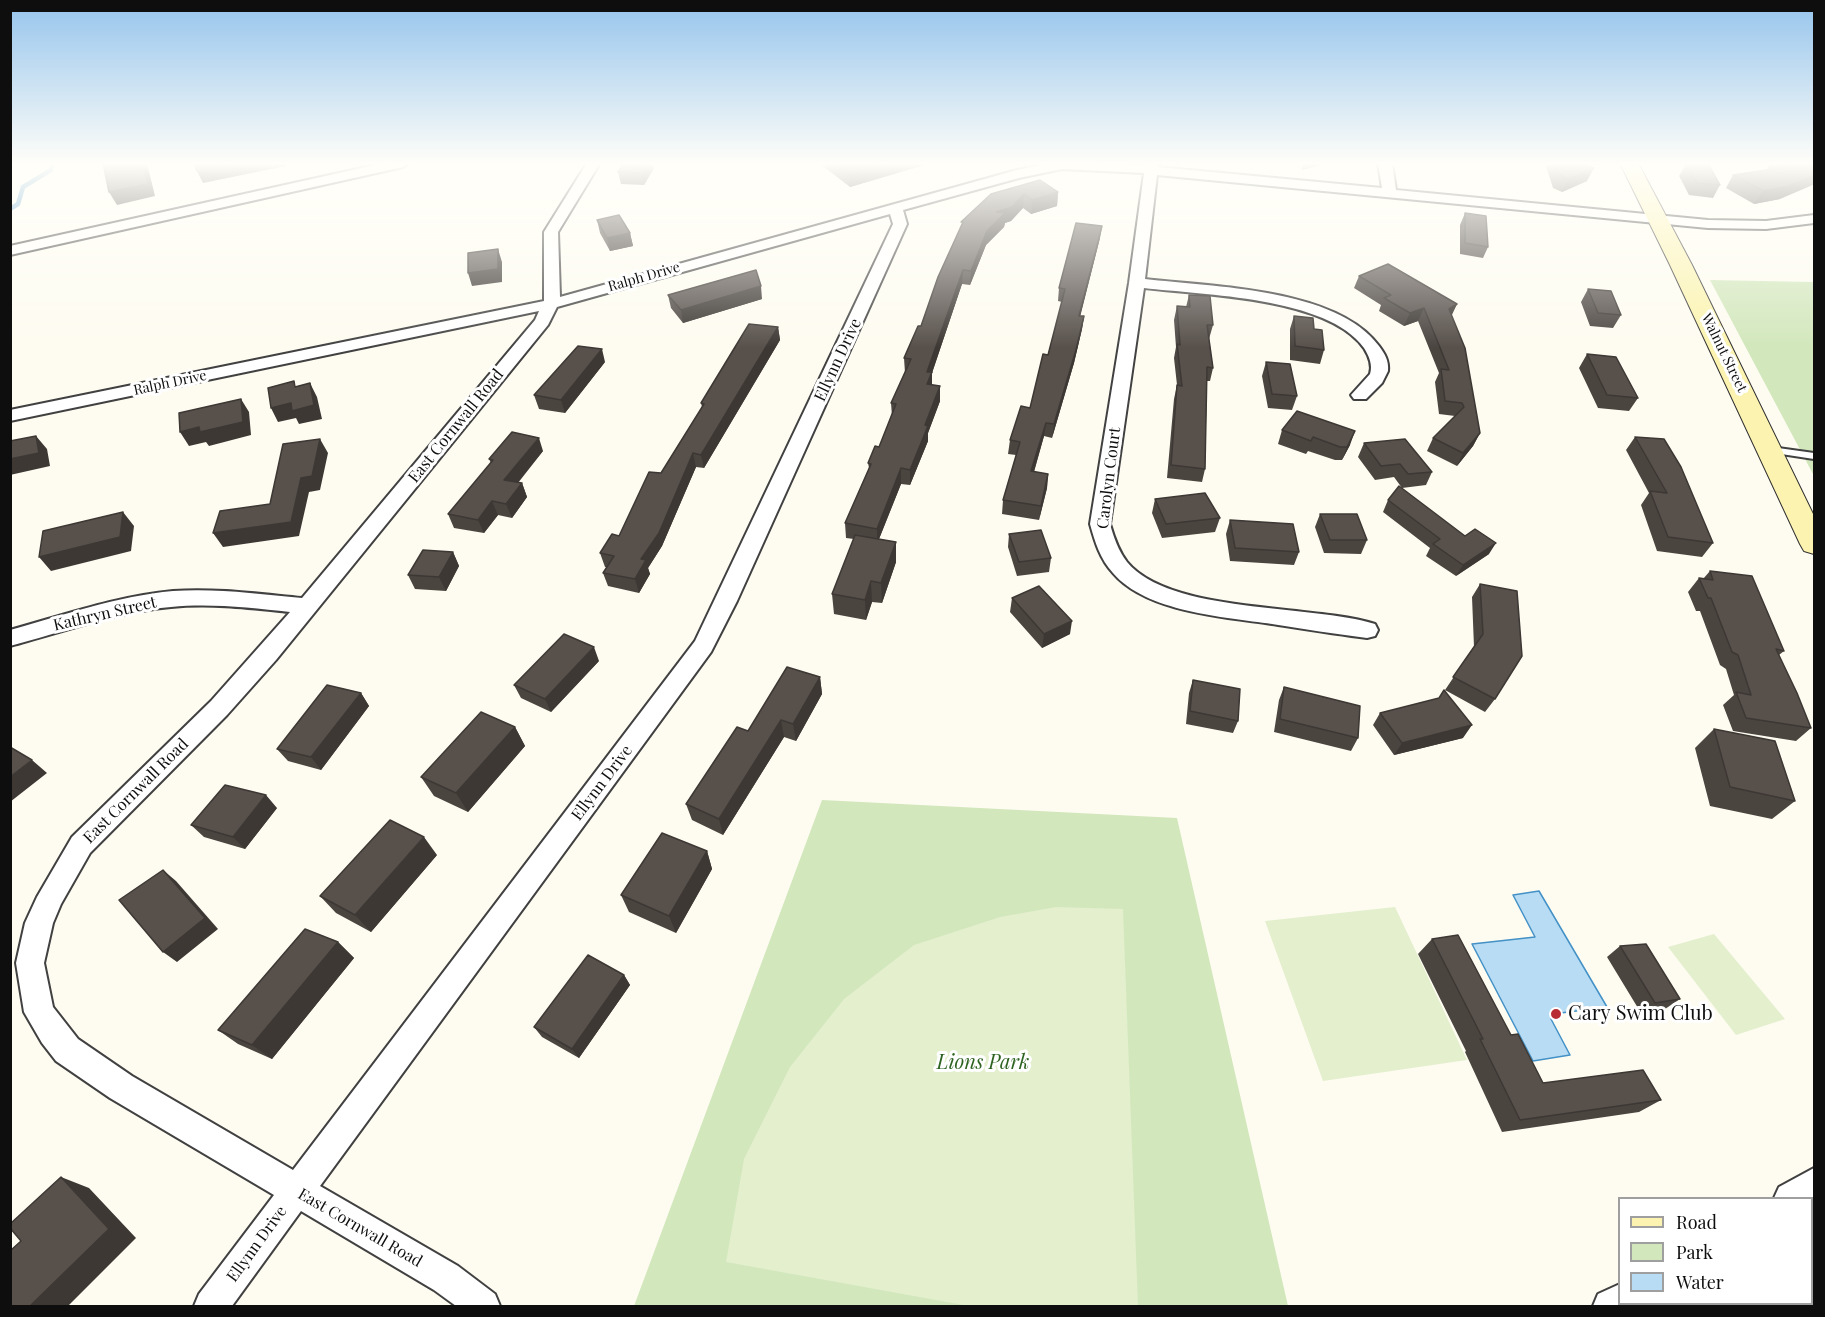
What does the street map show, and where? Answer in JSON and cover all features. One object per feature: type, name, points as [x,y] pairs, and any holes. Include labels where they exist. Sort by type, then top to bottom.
[{"type":"main road","name":"Walnut Street","points":[[1659,224],[1815,544]]},
{"type":"street","points":[[10,251],[129,224]]},
{"type":"street","points":[[551,304],[551,232],[556,224]]},
{"type":"street","name":"Ralph Drive","points":[[10,416],[551,304],[834,224]]},
{"type":"street","name":"Ellynn Drive","points":[[211,1306],[703,646],[726,601],[900,224]]},
{"type":"street","name":"Carolyn Court","points":[[1144,224],[1100,524],[1107,552],[1132,580],[1170,598],[1367,630]]},
{"type":"street","name":"Ralph Drive","points":[[1721,224],[1759,224]]},
{"type":"street","points":[[1137,284],[1274,299],[1296,303],[1329,314],[1354,329],[1377,354],[1379,374],[1360,395]]},
{"type":"street","name":"East Cornwall Road","points":[[483,1306],[446,1278],[296,1192],[121,1087],[67,1050],[52,1033],[39,1012],[20,967],[50,897],[81,845],[225,702],[308,606],[542,322],[551,304]]},
{"type":"street","name":"Kathryn Street","points":[[10,638],[141,604],[171,599],[209,597],[308,606]]},
{"type":"street","points":[[1792,1197],[1815,1184]]},
{"type":"lane","points":[[1770,450],[1815,456]]},
{"type":"green space","points":[[1710,280],[1814,282],[1814,476]]},
{"type":"green space","name":"Lions Park","points":[[822,800],[1177,818],[1288,1306],[634,1306]]},
{"type":"green space","points":[[1056,907],[1123,909],[1138,1306],[969,1306],[726,1262],[744,1159],[790,1067],[844,999],[914,945],[1000,917]]},
{"type":"green space","points":[[1395,907],[1467,1060],[1323,1081],[1265,921]]},
{"type":"green space","points":[[1714,934],[1785,1019],[1736,1035],[1668,947]]},
{"type":"water","points":[[1539,891],[1607,1007],[1553,1014],[1551,1019],[1570,1055],[1533,1061],[1472,944],[1535,937],[1513,895]]},
{"type":"building","points":[[599,224],[625,224],[630,233],[607,238]]},
{"type":"building","points":[[962,224],[994,224],[987,231],[971,271],[963,270],[927,372],[932,372],[927,384],[940,386],[925,425],[928,426],[910,470],[901,468],[877,529],[845,523],[871,464],[868,463],[875,446],[879,447],[896,404],[891,403],[911,359],[904,358],[918,326],[921,326],[938,277]]},
{"type":"building","points":[[1076,224],[1102,226],[1079,316],[1084,316],[1076,350],[1054,424],[1046,423],[1031,471],[1048,474],[1041,506],[1003,500],[1020,442],[1010,440],[1021,406],[1030,408],[1043,354],[1048,355],[1065,289],[1059,288]]},
{"type":"building","points":[[1465,224],[1487,224],[1488,247],[1465,243]]},
{"type":"building","points":[[498,249],[498,269],[468,273],[468,253]]},
{"type":"building","points":[[1388,264],[1457,304],[1449,309],[1465,348],[1480,433],[1463,453],[1433,438],[1464,407],[1462,403],[1445,401],[1441,369],[1449,370],[1424,308],[1410,313],[1384,298],[1391,295],[1359,276]]},
{"type":"building","points":[[756,270],[761,286],[681,310],[668,295]]},
{"type":"building","points":[[1588,289],[1611,291],[1621,315],[1598,313]]},
{"type":"building","points":[[1189,295],[1210,296],[1213,325],[1207,325],[1213,368],[1207,367],[1205,469],[1171,465],[1177,385],[1182,386],[1177,344],[1180,345],[1177,306],[1190,307]]},
{"type":"building","points":[[1294,316],[1313,318],[1314,329],[1322,330],[1324,350],[1295,346]]},
{"type":"building","points":[[749,324],[778,327],[701,455],[693,453],[659,533],[641,559],[646,560],[635,579],[603,573],[614,556],[600,553],[612,534],[619,536],[649,472],[661,473],[704,404],[701,403]]},
{"type":"building","points":[[578,346],[602,349],[561,400],[534,395]]},
{"type":"building","points":[[1587,354],[1616,357],[1638,398],[1607,395]]},
{"type":"building","points":[[1266,362],[1290,364],[1297,396],[1272,394]]},
{"type":"building","points":[[294,381],[295,387],[310,383],[314,405],[292,411],[291,403],[271,408],[268,388]]},
{"type":"building","points":[[241,399],[243,422],[200,432],[199,427],[180,432],[179,413]]},
{"type":"building","points":[[1297,411],[1355,431],[1347,447],[1340,447],[1313,437],[1311,441],[1282,430]]},
{"type":"building","points":[[512,432],[539,438],[504,480],[522,483],[506,504],[492,501],[478,520],[448,514],[493,460],[489,459]]},
{"type":"building","points":[[36,436],[39,453],[10,459],[10,441]]},
{"type":"building","points":[[1635,437],[1664,439],[1681,467],[1713,543],[1668,537],[1650,491],[1667,493]]},
{"type":"building","points":[[320,439],[312,476],[301,478],[291,522],[213,533],[220,511],[270,504],[283,444]]},
{"type":"building","points":[[1405,439],[1432,472],[1408,474],[1400,464],[1381,466],[1364,443]]},
{"type":"building","points":[[1399,486],[1465,536],[1475,529],[1496,543],[1463,565],[1433,544],[1440,539],[1388,500]]},
{"type":"building","points":[[1205,493],[1220,518],[1166,524],[1155,499]]},
{"type":"building","points":[[123,512],[120,537],[39,557],[43,531]]},
{"type":"building","points":[[1320,514],[1357,514],[1367,540],[1330,540]]},
{"type":"building","points":[[1230,520],[1293,524],[1299,552],[1235,548]]},
{"type":"building","points":[[1041,530],[1051,558],[1019,562],[1009,534]]},
{"type":"building","points":[[855,535],[896,542],[881,583],[871,581],[865,600],[832,594]]},
{"type":"building","points":[[423,550],[453,552],[439,577],[408,575]]},
{"type":"building","points":[[1710,571],[1752,576],[1784,651],[1776,649],[1811,728],[1746,718],[1736,692],[1751,695],[1738,655],[1732,652],[1711,598],[1708,598],[1699,578],[1713,580]]},
{"type":"building","points":[[1480,584],[1517,591],[1522,656],[1495,699],[1453,677],[1483,634]]},
{"type":"building","points":[[1039,586],[1072,621],[1044,634],[1012,598]]},
{"type":"building","points":[[564,634],[594,647],[545,699],[514,685]]},
{"type":"building","points":[[787,667],[820,677],[793,724],[781,720],[719,819],[686,804],[737,727],[748,731]]},
{"type":"building","points":[[1193,680],[1240,689],[1238,721],[1190,711]]},
{"type":"building","points":[[327,685],[361,693],[311,757],[277,749]]},
{"type":"building","points":[[1284,687],[1360,706],[1358,738],[1280,719]]},
{"type":"building","points":[[1444,690],[1472,725],[1402,743],[1380,713],[1439,698]]},
{"type":"building","points":[[481,712],[515,727],[456,793],[421,777]]},
{"type":"building","points":[[1714,729],[1775,741],[1795,801],[1730,787]]},
{"type":"building","points":[[10,747],[32,760],[10,777]]},
{"type":"building","points":[[225,785],[266,795],[233,837],[191,825]]},
{"type":"building","points":[[390,820],[424,837],[355,915],[320,896]]},
{"type":"building","points":[[662,833],[707,851],[669,916],[621,895]]},
{"type":"building","points":[[163,870],[205,918],[163,952],[119,900]]},
{"type":"building","points":[[305,929],[338,942],[252,1045],[218,1030]]},
{"type":"building","points":[[1458,935],[1511,1035],[1518,1034],[1543,1083],[1643,1070],[1661,1100],[1520,1120],[1480,1039],[1483,1039],[1432,939]]},
{"type":"building","points":[[1646,944],[1680,999],[1655,1003],[1620,946]]},
{"type":"building","points":[[588,955],[624,975],[572,1049],[534,1027]]},
{"type":"building","points":[[61,1177],[109,1229],[30,1306],[10,1306],[10,1251],[21,1241],[10,1228],[10,1224]]},
{"type":"place","name":"Cary Swim Club","points":[[1556,1014]]}]
